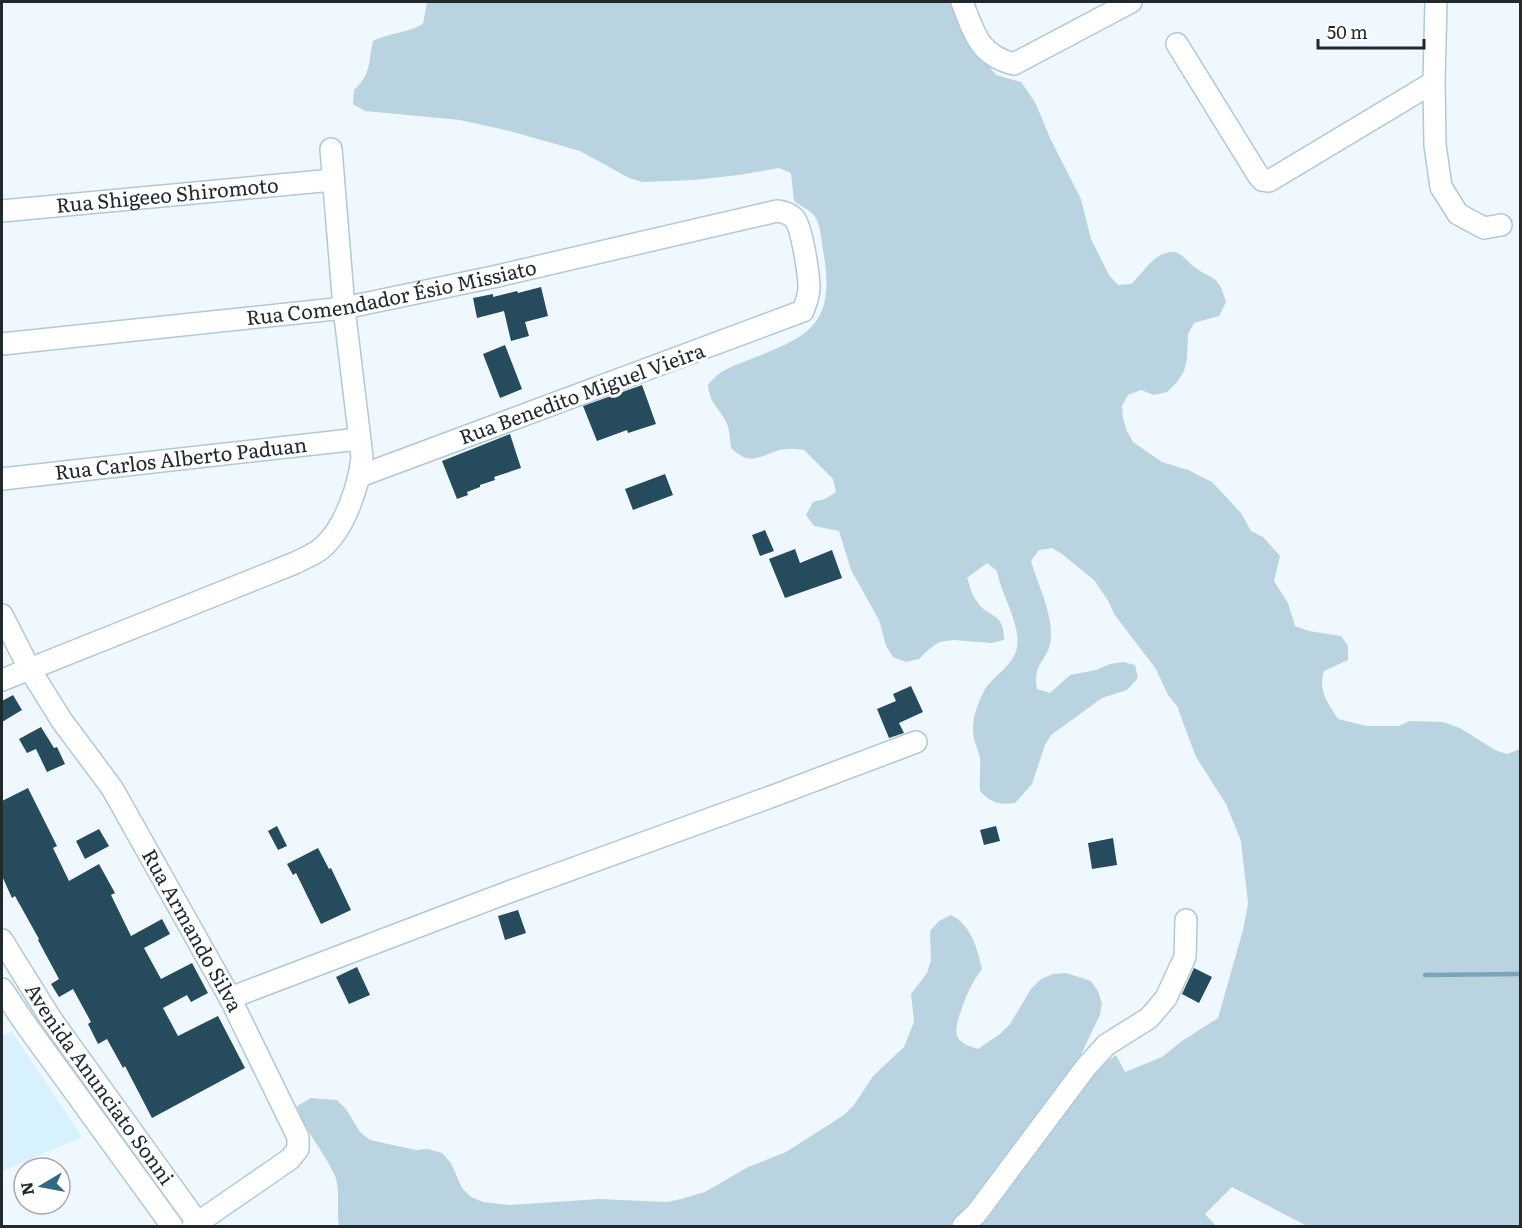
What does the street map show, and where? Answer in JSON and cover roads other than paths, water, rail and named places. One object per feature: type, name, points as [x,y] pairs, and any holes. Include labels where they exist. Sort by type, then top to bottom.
[{"type":"street","points":[[962,2],[979,44],[998,60],[1014,64],[1131,2]]},
{"type":"street","points":[[1436,2],[1435,145],[1441,187],[1458,214],[1484,228],[1501,225]]},
{"type":"street","points":[[1177,44],[1262,180],[1269,181],[1277,177],[1434,82]]},
{"type":"street","points":[[2,680],[295,563],[322,548],[336,533],[360,476],[362,457],[344,308],[331,149]]},
{"type":"street","name":"Rua Shigeeo Shiromoto","points":[[2,211],[333,180]]},
{"type":"street","name":"Rua Comendador Ésio Missiato","points":[[2,344],[344,308],[493,277],[777,211],[786,212],[800,227],[809,286],[803,311]]},
{"type":"street","name":"Rua Benedito Miguel Vieira","points":[[360,476],[803,311]]},
{"type":"street","name":"Rua Carlos Alberto Paduan","points":[[2,479],[359,439]]},
{"type":"street","name":"Rua Armando Silva","points":[[2,615],[29,668],[62,721],[112,788],[230,998],[248,1039],[298,1137],[298,1149],[290,1159],[197,1225]]},
{"type":"street","points":[[230,998],[506,893],[916,742]]},
{"type":"street","points":[[963,1227],[976,1214],[1086,1067],[1106,1045],[1149,1018],[1166,998],[1185,957],[1186,920]]},
{"type":"street","name":"Avenida Anunciato Sonni","points":[[2,940],[8,966],[51,1018],[197,1225]]},
{"type":"street","name":"Avenida Anunciato Sonni","points":[[2,989],[172,1227]]},
{"type":"street","points":[[87,1108],[105,1092]]},
{"type":"waterway","points":[[1425,975],[1520,974]]}]
